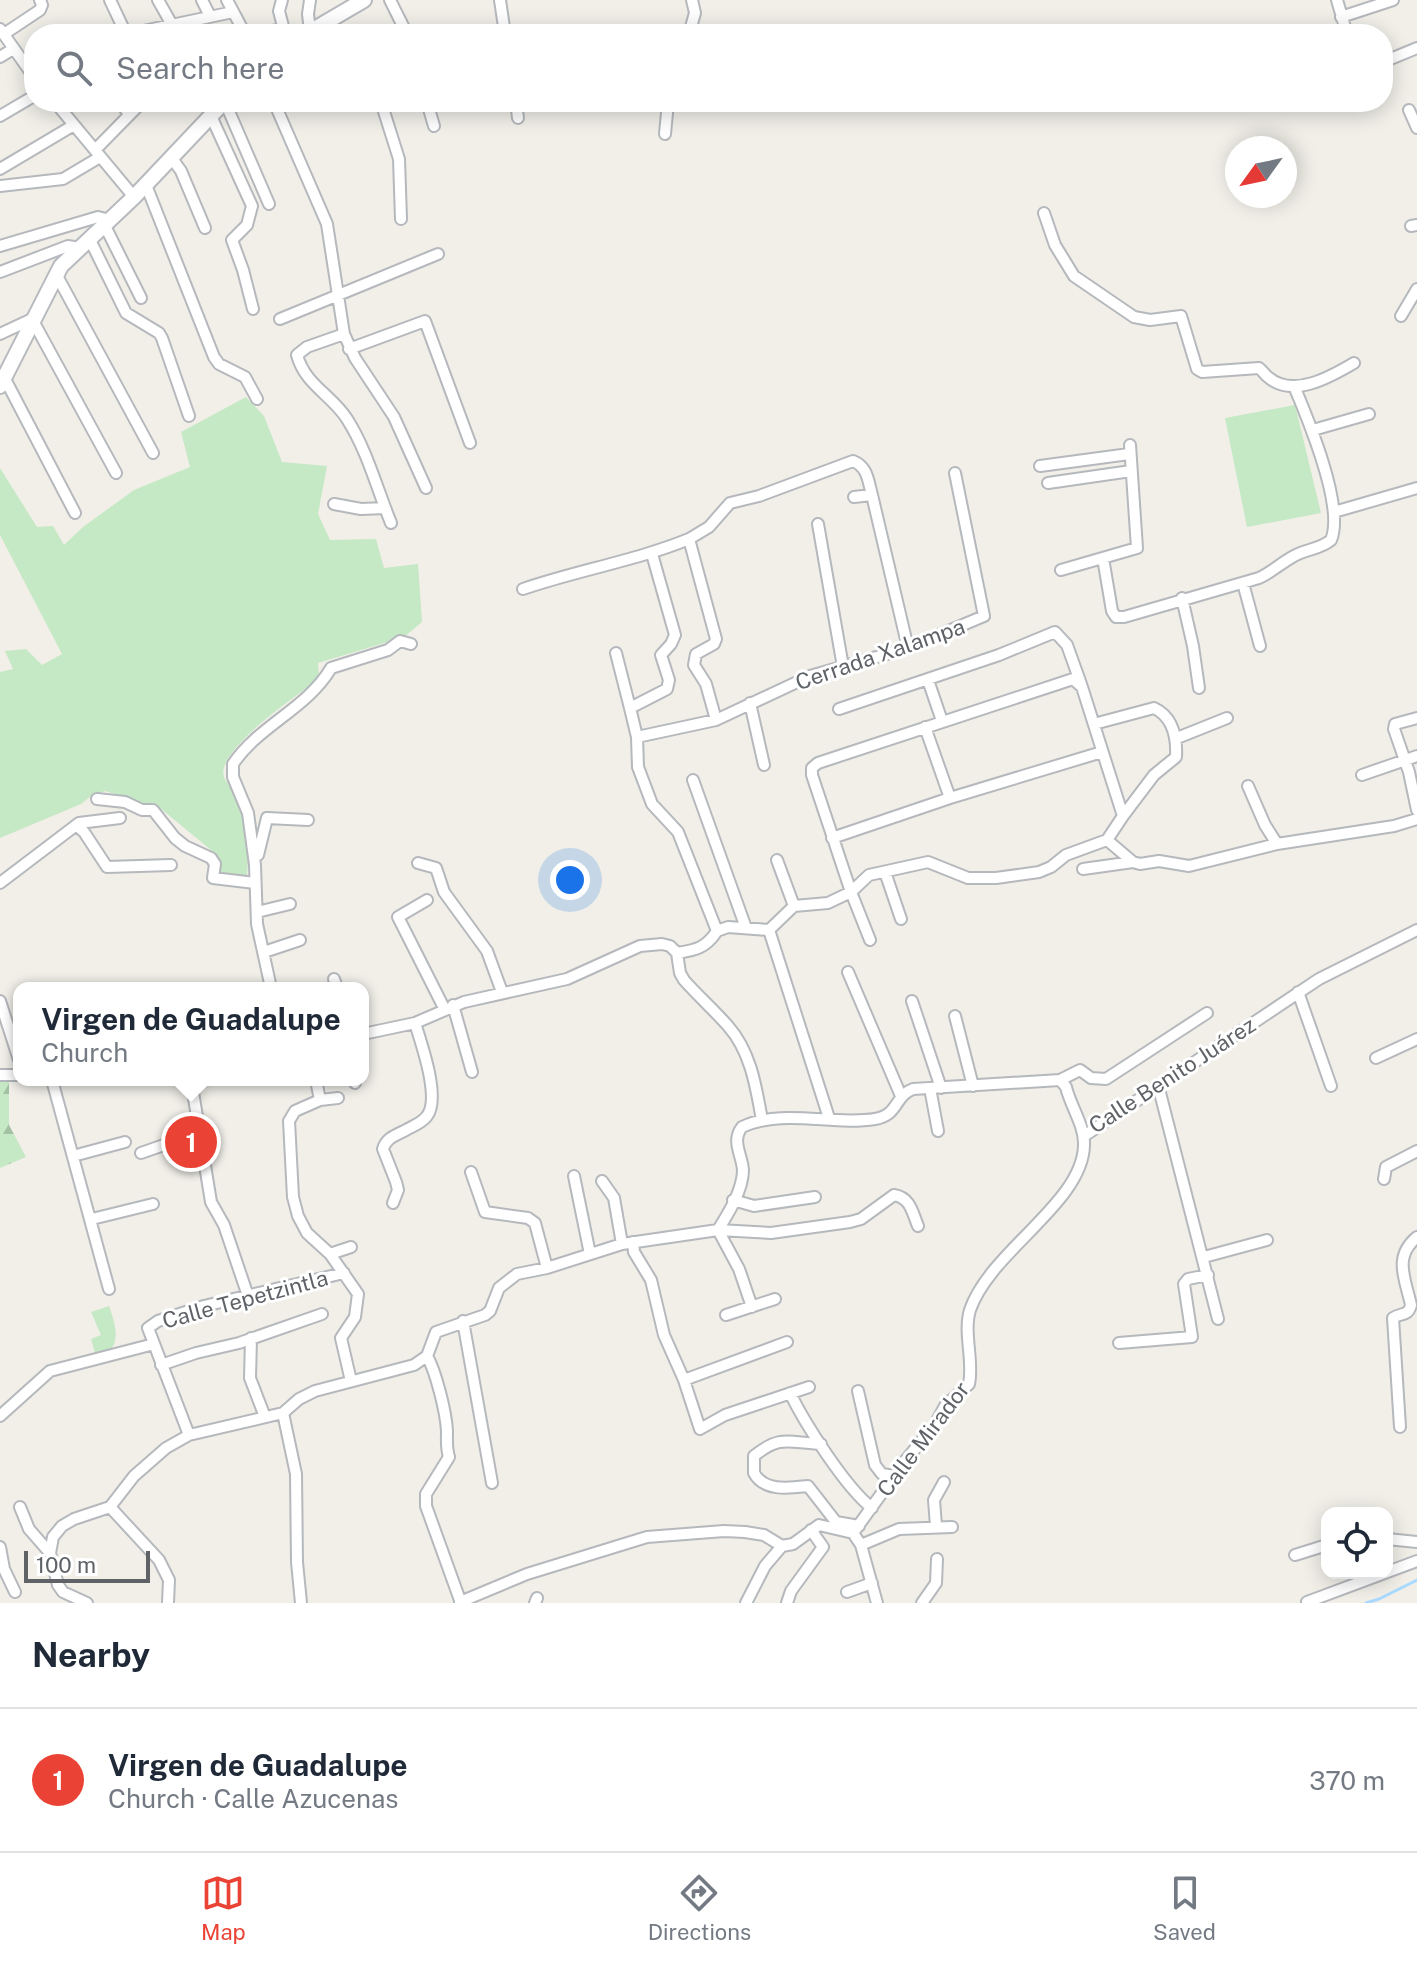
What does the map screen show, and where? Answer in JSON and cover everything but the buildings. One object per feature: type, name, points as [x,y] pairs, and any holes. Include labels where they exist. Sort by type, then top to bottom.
[{"type":"main road","points":[[334,24],[364,0]]},
{"type":"main road","points":[[2,381],[56,274],[215,112]]},
{"type":"street","points":[[24,59],[2,32],[40,10],[40,0]]},
{"type":"street","points":[[110,0],[123,24]]},
{"type":"street","points":[[158,0],[171,23]]},
{"type":"street","points":[[202,0],[210,16]]},
{"type":"street","points":[[227,0],[240,24]]},
{"type":"street","points":[[282,0],[279,11],[283,24]]},
{"type":"street","points":[[308,24],[310,0]]},
{"type":"street","points":[[390,0],[402,24]]},
{"type":"street","points":[[500,0],[504,24]]},
{"type":"street","points":[[692,0],[695,13],[692,24]]},
{"type":"street","points":[[1337,0],[1343,24]]},
{"type":"street","points":[[1341,17],[1393,0]]},
{"type":"street","points":[[167,24],[233,12]]},
{"type":"street","points":[[1393,58],[1417,48]]},
{"type":"street","points":[[0,57],[13,49]]},
{"type":"street","points":[[0,116],[24,102]]},
{"type":"street","points":[[1409,110],[1417,128]]},
{"type":"street","points":[[63,112],[134,197]]},
{"type":"street","points":[[228,112],[269,204]]},
{"type":"street","points":[[278,112],[327,224],[349,349],[394,417],[426,488]]},
{"type":"street","points":[[384,112],[399,159],[401,219]]},
{"type":"street","points":[[430,112],[434,126]]},
{"type":"street","points":[[517,112],[518,118]]},
{"type":"street","points":[[665,134],[667,112]]},
{"type":"street","points":[[0,186],[63,179],[98,153],[129,114]]},
{"type":"street","points":[[211,116],[252,206],[247,225],[232,240],[253,309]]},
{"type":"street","points":[[0,169],[74,125]]},
{"type":"street","points":[[171,157],[181,171],[205,228]]},
{"type":"street","points":[[146,185],[214,357],[219,364],[245,377],[257,399]]},
{"type":"street","points":[[1044,213],[1055,245],[1074,276],[1134,317],[1150,320],[1181,316],[1195,365],[1202,372],[1259,368],[1272,380],[1294,386],[1320,382],[1354,363]]},
{"type":"street","points":[[0,246],[98,217],[107,223],[141,298]]},
{"type":"street","points":[[0,272],[68,246],[85,244],[126,313],[159,333],[189,416]]},
{"type":"street","points":[[280,319],[438,254]]},
{"type":"street","points":[[56,274],[153,453]]},
{"type":"street","points":[[1401,316],[1417,289]]},
{"type":"street","points":[[0,334],[32,319],[116,473]]},
{"type":"street","points":[[349,349],[425,321],[470,443]]},
{"type":"street","points":[[344,334],[307,347],[297,355],[309,381],[346,417],[368,462],[391,523]]},
{"type":"street","points":[[2,381],[75,513]]},
{"type":"street","points":[[1103,558],[1112,611],[1116,617],[1124,617],[1243,583],[1278,569],[1297,555],[1326,545],[1334,535],[1334,512],[1313,430],[1294,386]]},
{"type":"street","points":[[1313,430],[1369,414]]},
{"type":"street","points":[[1040,466],[1130,449],[1139,544],[1133,550],[1061,570]]},
{"type":"street","points":[[523,589],[559,576],[652,554],[709,527],[730,503],[759,496],[853,461],[865,470],[908,648]]},
{"type":"street","points":[[1048,483],[1131,471]]},
{"type":"street","name":"Cerrada Xalampa","points":[[637,737],[716,720],[810,676],[908,648],[984,616],[955,473]]},
{"type":"street","points":[[1334,512],[1417,488]]},
{"type":"street","points":[[854,497],[872,495]]},
{"type":"street","points":[[334,504],[361,509],[385,508]]},
{"type":"street","points":[[818,524],[843,667]]},
{"type":"street","points":[[689,539],[716,639],[714,644],[693,659],[706,684],[716,720]]},
{"type":"street","points":[[630,708],[659,695],[669,685],[661,655],[675,635],[652,554]]},
{"type":"street","points":[[1243,583],[1260,646]]},
{"type":"street","points":[[1182,598],[1199,688]]},
{"type":"street","points":[[839,709],[928,680],[1055,632],[1067,645],[1123,816]]},
{"type":"street","points":[[270,982],[257,912],[248,813],[231,770],[237,758],[267,728],[322,683],[331,668],[388,650],[400,641],[411,644]]},
{"type":"street","points":[[616,653],[637,737],[638,767],[652,804],[678,832],[717,931]]},
{"type":"street","points":[[870,940],[832,838],[812,768],[818,763],[1067,679],[1073,679],[1082,687]]},
{"type":"street","points":[[928,680],[942,721]]},
{"type":"street","points":[[750,703],[764,765]]},
{"type":"street","points":[[677,953],[702,948],[717,931],[728,927],[769,930],[794,906],[828,903],[851,892],[865,878],[885,872],[928,862],[968,878],[1039,872],[1066,855],[1107,840],[1154,775],[1176,757],[1177,738],[1165,714],[1154,708],[1094,724]]},
{"type":"street","points":[[1177,738],[1227,718]]},
{"type":"street","points":[[1417,718],[1395,724],[1394,729],[1417,810]]},
{"type":"street","points":[[925,727],[950,798]]},
{"type":"street","points":[[832,838],[1102,752]]},
{"type":"street","points":[[1362,775],[1417,756]]},
{"type":"street","points":[[693,780],[746,928]]},
{"type":"street","points":[[1248,786],[1277,844]]},
{"type":"street","points":[[97,799],[125,802],[142,810],[153,810],[175,838],[211,858],[215,864],[213,878],[255,883]]},
{"type":"street","points":[[0,883],[76,825],[91,820],[120,818]]},
{"type":"street","points":[[255,865],[267,818],[308,820]]},
{"type":"street","points":[[1083,869],[1159,861],[1189,866],[1277,844],[1394,826],[1417,819]]},
{"type":"street","points":[[76,825],[107,867],[171,865]]},
{"type":"street","points":[[1107,840],[1133,862]]},
{"type":"street","points":[[777,860],[794,906]]},
{"type":"street","points":[[418,863],[436,868],[444,892],[487,951],[502,992]]},
{"type":"street","points":[[885,872],[901,919]]},
{"type":"street","points":[[427,900],[398,917],[449,1007],[472,1072]]},
{"type":"street","points":[[257,912],[290,904]]},
{"type":"street","points":[[769,930],[829,1118]]},
{"type":"street","name":"Calle Benito Juárez","points":[[1060,1080],[1066,1087],[1084,1136],[1298,992],[1417,930]]},
{"type":"street","points":[[264,952],[300,940]]},
{"type":"street","points":[[369,1033],[415,1023],[449,1007],[502,992],[567,979],[648,944],[670,946],[677,953],[684,980],[731,1029],[744,1051],[751,1067],[762,1120]]},
{"type":"street","points":[[848,972],[901,1096]]},
{"type":"street","points":[[1298,992],[1331,1086]]},
{"type":"street","points":[[0,1001],[13,1041]]},
{"type":"street","points":[[912,1001],[935,1088],[938,1131]]},
{"type":"street","points":[[718,1230],[742,1176],[738,1131],[762,1120],[885,1117],[895,1109],[901,1096],[913,1089],[1060,1080],[1080,1070],[1091,1078],[1106,1079],[1207,1013]]},
{"type":"street","points":[[955,1016],[973,1086]]},
{"type":"street","points":[[393,1203],[398,1190],[383,1149],[384,1144],[389,1138],[418,1124],[431,1108],[428,1071],[415,1023]]},
{"type":"street","points":[[1376,1058],[1417,1039]]},
{"type":"street","points":[[1158,1085],[1218,1319]]},
{"type":"street","points":[[54,1086],[109,1289]]},
{"type":"street","points":[[192,1086],[211,1202],[224,1225],[248,1296]]},
{"type":"street","points":[[317,1086],[320,1100]]},
{"type":"street","points":[[338,1098],[320,1100],[295,1111],[289,1121],[293,1197],[302,1226],[330,1254],[358,1294],[355,1317],[341,1338],[351,1381]]},
{"type":"street","points":[[141,1153],[198,1133]]},
{"type":"street","name":"Calle Mirador","points":[[856,1530],[934,1426],[945,1406],[969,1384],[970,1311],[1000,1260],[1043,1217],[1075,1177],[1083,1156],[1084,1136]]},
{"type":"street","points":[[73,1156],[125,1142]]},
{"type":"street","points":[[1384,1179],[1386,1167],[1417,1151]]},
{"type":"street","points":[[471,1172],[485,1212],[528,1218],[535,1223],[547,1268]]},
{"type":"street","points":[[574,1176],[590,1254]]},
{"type":"street","points":[[602,1181],[614,1198],[628,1243],[651,1280],[664,1335],[684,1380],[700,1429],[725,1415],[809,1387]]},
{"type":"street","points":[[87,1603],[63,1592],[54,1573],[50,1553],[53,1537],[62,1526],[110,1507],[140,1470],[166,1448],[189,1435],[283,1413],[315,1391],[414,1365],[427,1356],[436,1332],[490,1311],[499,1288],[508,1279],[628,1243],[718,1230],[771,1233],[850,1222],[861,1219],[890,1197],[898,1195],[910,1204],[918,1226]]},
{"type":"street","points":[[733,1200],[754,1206],[815,1197]]},
{"type":"street","points":[[92,1219],[153,1204]]},
{"type":"street","points":[[718,1230],[739,1269],[752,1307]]},
{"type":"street","points":[[1400,1427],[1393,1318],[1407,1315],[1414,1305],[1402,1265],[1407,1245],[1417,1237]]},
{"type":"street","points":[[1204,1257],[1267,1240]]},
{"type":"street","points":[[330,1254],[351,1247]]},
{"type":"street","name":"Calle Tepetzintla","points":[[154,1344],[148,1328],[166,1318],[344,1273]]},
{"type":"street","points":[[1119,1343],[1192,1337],[1184,1284],[1188,1279],[1208,1275]]},
{"type":"street","points":[[726,1315],[775,1299]]},
{"type":"street","points":[[161,1365],[322,1314]]},
{"type":"street","points":[[463,1321],[492,1483]]},
{"type":"street","points":[[251,1338],[250,1378],[265,1417]]},
{"type":"street","points":[[684,1380],[787,1342]]},
{"type":"street","points":[[0,1416],[50,1371],[154,1344],[189,1435]]},
{"type":"street","points":[[427,1356],[447,1430],[445,1444],[449,1457],[426,1494],[426,1506],[460,1602],[527,1574],[647,1537],[745,1532],[764,1535],[782,1546]]},
{"type":"street","points":[[858,1391],[875,1465],[882,1474],[894,1476]]},
{"type":"street","points":[[790,1393],[821,1444],[861,1500],[872,1508]]},
{"type":"street","points":[[283,1413],[296,1474],[297,1562],[301,1603]]},
{"type":"street","points":[[821,1444],[781,1440],[772,1443],[754,1456],[754,1473],[764,1485],[808,1486],[836,1522],[856,1530],[877,1603]]},
{"type":"street","points":[[936,1526],[934,1500],[944,1482]]},
{"type":"street","points":[[20,1507],[29,1529],[50,1553]]},
{"type":"street","points":[[110,1507],[159,1560],[169,1580],[168,1603]]},
{"type":"street","points":[[746,1603],[765,1566],[782,1546],[793,1544],[819,1525],[856,1530]]},
{"type":"street","points":[[861,1545],[899,1529],[952,1527]]},
{"type":"street","points":[[787,1603],[791,1591],[823,1547],[811,1530]]},
{"type":"street","points":[[1393,1540],[1417,1542]]},
{"type":"street","points":[[0,1547],[4,1569],[15,1592]]},
{"type":"street","points":[[1295,1555],[1321,1547]]},
{"type":"street","points":[[922,1603],[936,1583],[937,1559]]},
{"type":"street","points":[[1307,1602],[1417,1561]]},
{"type":"street","points":[[847,1592],[872,1583]]},
{"type":"green space","points":[[246,397],[264,416],[282,462],[327,466],[318,514],[330,540],[376,539],[384,568],[418,564],[422,622],[404,637],[318,663],[319,679],[278,709],[232,752],[225,766],[224,777],[235,792],[243,812],[248,845],[247,877],[220,873],[217,855],[160,808],[105,791],[0,838],[0,672],[13,669],[5,651],[26,649],[42,665],[62,654],[0,535],[0,468],[37,527],[53,526],[64,545],[83,527],[134,490],[190,467],[181,432]]},
{"type":"green space","points":[[1295,405],[1321,513],[1247,527],[1225,418]]},
{"type":"green space","points":[[0,1080],[9,1081],[9,1125],[26,1157],[0,1168]]},
{"type":"green space","points":[[109,1306],[116,1337],[111,1349],[96,1357],[91,1339],[101,1335],[91,1312]]},
{"type":"waterway","points":[[1366,1603],[1417,1580]]},
{"type":"place","name":"Virgen de Guadalupe","points":[[191,1142]]}]
